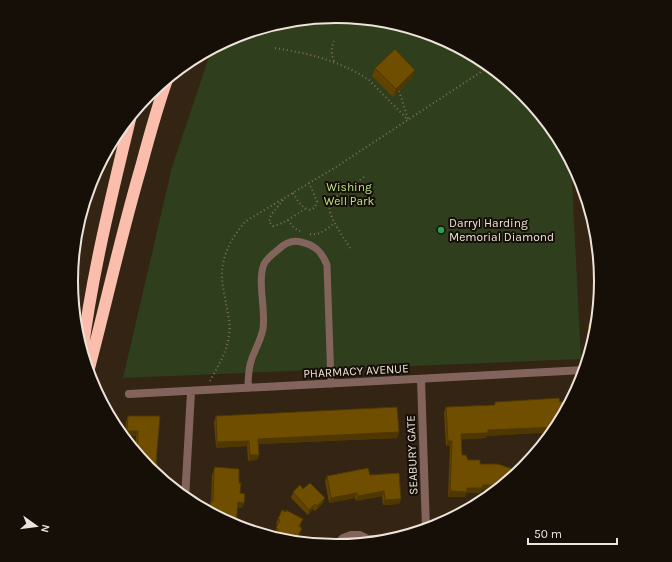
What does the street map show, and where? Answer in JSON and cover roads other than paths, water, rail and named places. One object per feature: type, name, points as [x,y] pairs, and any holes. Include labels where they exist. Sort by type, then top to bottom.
[{"type":"highway","points":[[91,361],[129,209],[158,103],[163,90]]},
{"type":"highway","points":[[84,337],[109,207],[128,129]]},
{"type":"street","name":"PHARMACY AVENUE","points":[[129,394],[191,392],[205,390],[578,370]]},
{"type":"street","name":"SEABURY GATE","points":[[421,379],[426,522]]},
{"type":"street","points":[[185,491],[191,392]]},
{"type":"street","points":[[342,539],[351,535],[360,535],[365,537]]},
{"type":"lane","points":[[248,388],[251,359],[261,336],[263,327],[262,279],[264,265],[283,245],[289,242],[298,241],[316,247],[324,257],[327,265],[331,384]]},
{"type":"place","name":"Darryl Harding Memorial Diamond","points":[[441,230]]},
{"type":"park label","name":"Wishing Well Park","points":[[349,194]]}]
